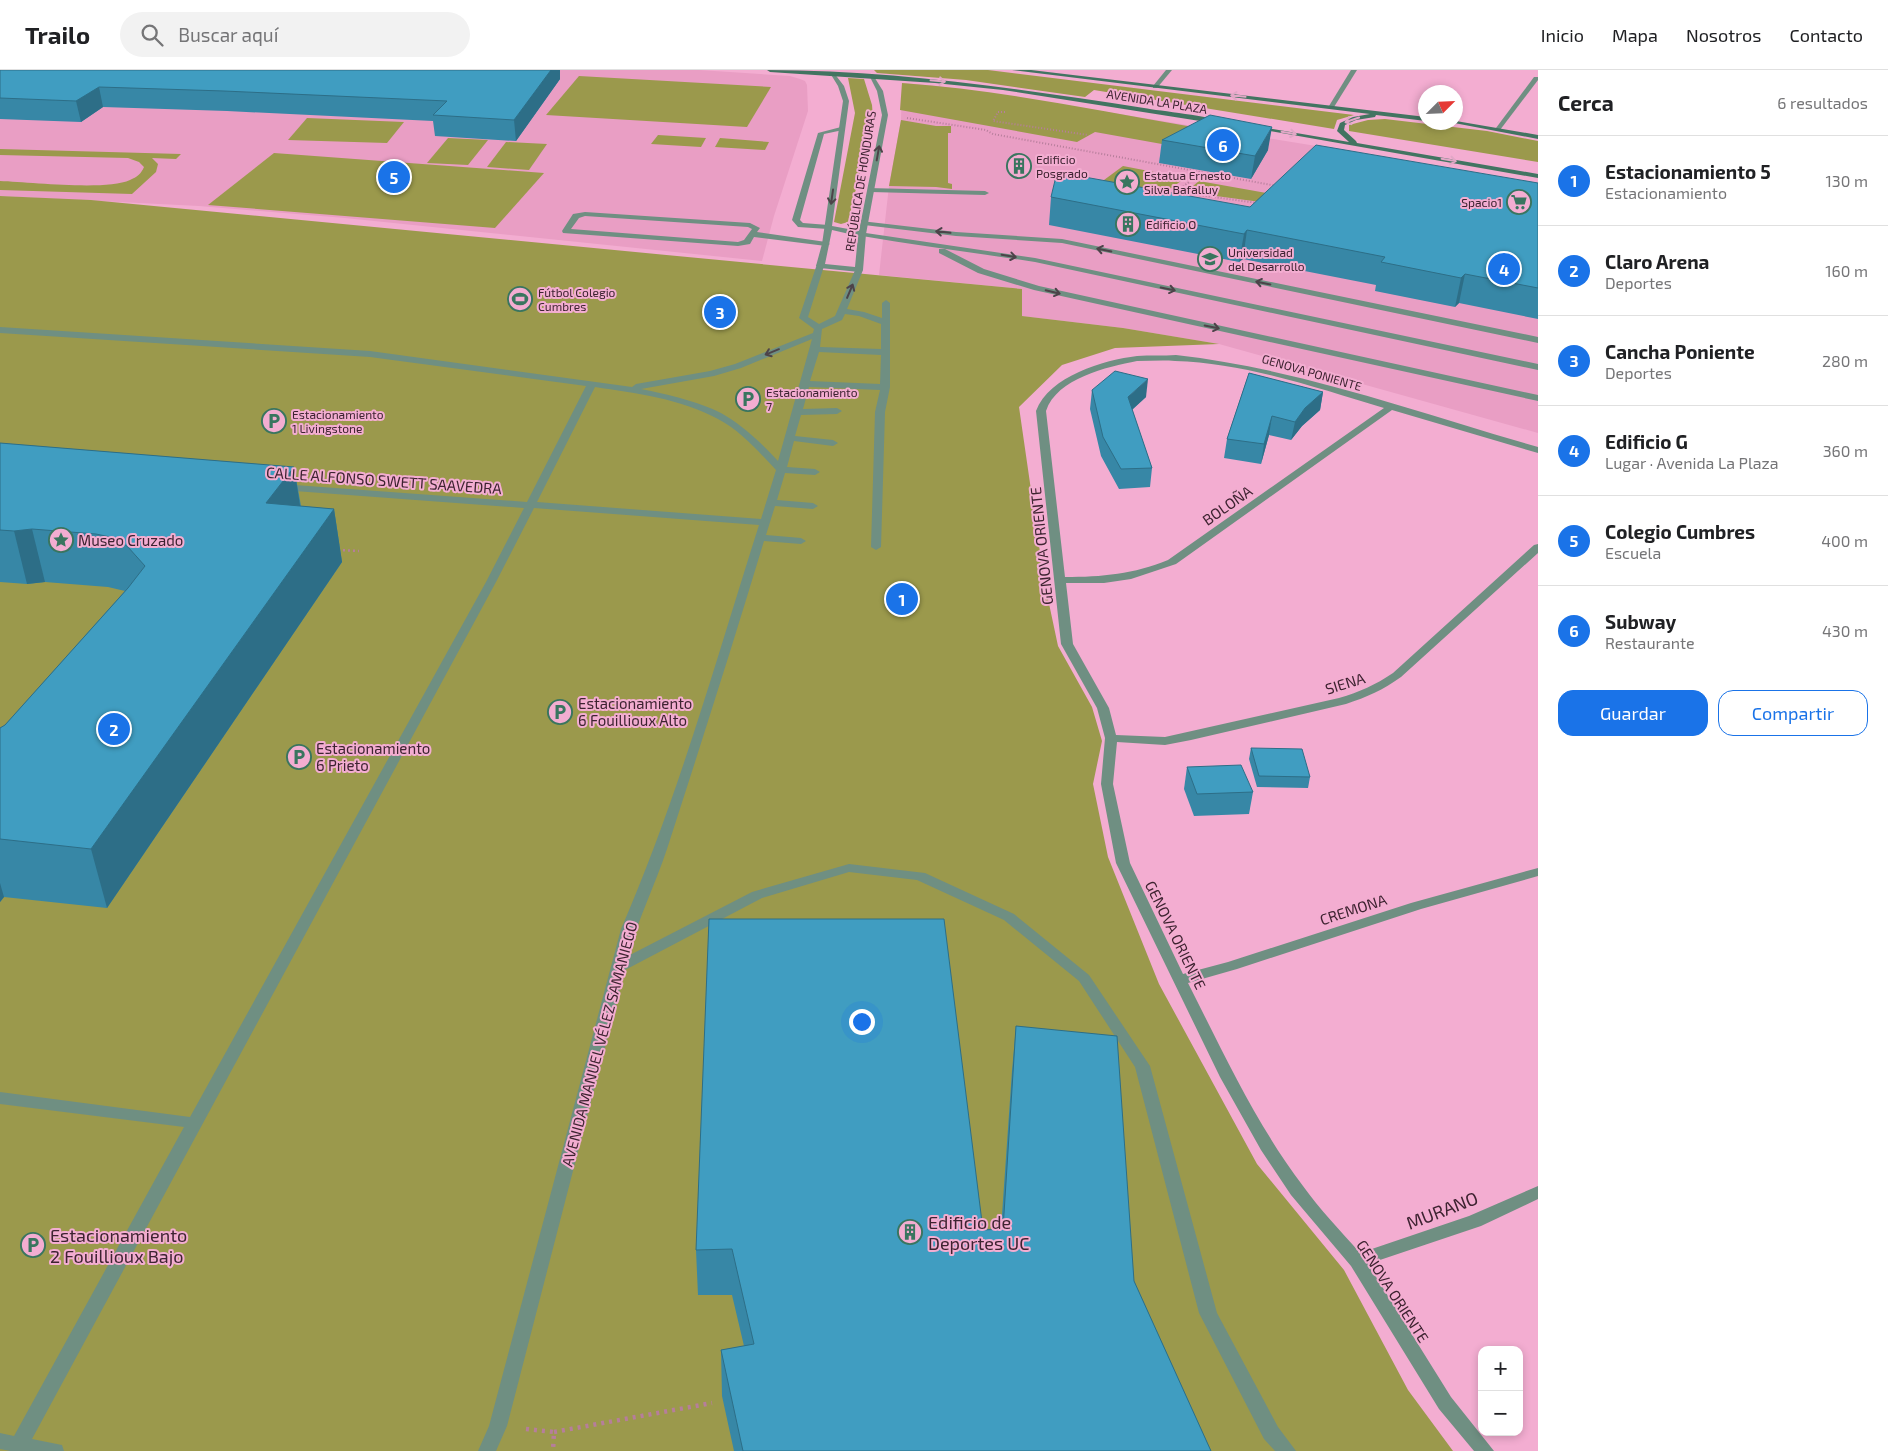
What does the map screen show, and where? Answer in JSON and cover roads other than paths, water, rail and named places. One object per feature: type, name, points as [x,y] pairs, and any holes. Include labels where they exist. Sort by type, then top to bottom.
[{"type":"main road","name":"AVENIDA LA PLAZA","points":[[770,70],[869,73],[1003,88],[1224,123]]},
{"type":"main road","name":"AVENIDA LA PLAZA","points":[[1015,70],[1418,117]]},
{"type":"main road","points":[[1368,146],[1340,132],[1342,124],[1365,116],[1400,115]]},
{"type":"main road","points":[[1463,124],[1538,137]]},
{"type":"main road","points":[[1243,126],[1538,176]]},
{"type":"street","points":[[1155,87],[1169,70]]},
{"type":"street","points":[[1332,106],[1354,70]]},
{"type":"street","name":"REPÚBLICA DE HONDURAS","points":[[817,331],[803,318],[826,244],[846,102],[841,86],[831,72]]},
{"type":"street","name":"REPÚBLICA DE HONDURAS","points":[[842,311],[859,270],[862,234],[885,114],[880,91],[869,73]]},
{"type":"street","points":[[1498,129],[1536,78]]},
{"type":"street","points":[[841,129],[821,133],[796,220],[801,225],[828,227],[926,245],[952,247],[1034,260],[1538,368]]},
{"type":"street","points":[[871,190],[985,193]]},
{"type":"street","points":[[585,214],[750,225],[755,226],[752,234],[747,242],[738,244],[572,233],[565,229],[576,216],[585,214]]},
{"type":"street","points":[[864,223],[956,234],[1062,241],[1538,340]]},
{"type":"street","points":[[752,234],[826,244]]},
{"type":"street","points":[[926,245],[954,255],[981,271],[1022,284],[1538,398]]},
{"type":"street","points":[[820,266],[859,270]]},
{"type":"street","points":[[876,546],[880,412],[884,387],[886,303]]},
{"type":"street","points":[[629,388],[711,374],[738,366],[817,331],[839,318],[842,311],[861,314],[886,323]]},
{"type":"street","points":[[0,330],[370,354],[629,388],[672,398],[722,417],[756,443],[781,470],[815,472]]},
{"type":"street","name":"AVENIDA MANUEL VÉLEZ SAMANIEGO","points":[[487,1451],[498,1426],[628,929],[655,866],[713,690],[781,470],[815,349],[817,331]]},
{"type":"street","points":[[815,349],[884,352]]},
{"type":"street","name":"GENOVA PONIENTE","points":[[1076,376],[1107,364],[1128,361],[1174,358],[1197,359],[1260,370],[1538,450]]},
{"type":"street","name":"GENOVA ORIENTE","points":[[1076,376],[1051,393],[1044,402],[1041,411],[1062,580],[1067,644],[1102,708],[1110,738],[1107,784],[1123,863],[1179,980],[1228,1076],[1267,1146],[1297,1191],[1358,1261],[1445,1403],[1485,1451]]},
{"type":"street","points":[[19,1445],[531,506],[592,384]]},
{"type":"street","points":[[805,384],[884,387]]},
{"type":"street","name":"BOLOÑA","points":[[1062,580],[1123,578],[1150,572],[1172,562],[1391,407]]},
{"type":"street","points":[[797,412],[837,411]]},
{"type":"street","points":[[789,438],[833,443]]},
{"type":"street","name":"CALLE ALFONSO SWETT SAAVEDRA","points":[[273,487],[765,522]]},
{"type":"street","points":[[771,503],[813,506]]},
{"type":"street","points":[[760,538],[801,541]]},
{"type":"street","name":"SIENA","points":[[1110,738],[1151,741],[1182,738],[1366,694],[1397,675],[1538,547]]},
{"type":"street","points":[[618,966],[757,896],[849,868],[920,876],[1008,917],[1084,978],[1142,1066],[1208,1313],[1272,1433],[1287,1451]]},
{"type":"street","name":"CREMONA","points":[[1179,980],[1232,966],[1416,906],[1538,872]]},
{"type":"street","points":[[0,1098],[195,1123]]},
{"type":"street","name":"MURANO","points":[[1358,1261],[1475,1221],[1538,1192]]},
{"type":"street","points":[[0,1441],[55,1451]]},
{"type":"place","name":"Subway","points":[[1223,145]]},
{"type":"place","name":"Edificio Posgrado","points":[[1019,166]]},
{"type":"place","name":"Colegio Cumbres","points":[[394,177]]},
{"type":"place","name":"Estatua Ernesto Silva Bafalluy","points":[[1127,182]]},
{"type":"place","name":"Spacio1","points":[[1519,202]]},
{"type":"place","name":"Edificio O","points":[[1128,224]]},
{"type":"place","name":"Universidad del Desarrollo","points":[[1210,259]]},
{"type":"place","name":"Edificio G","points":[[1504,269]]},
{"type":"place","name":"Fútbol Colegio Cumbres","points":[[520,299]]},
{"type":"place","name":"Cancha Poniente","points":[[720,312]]},
{"type":"place","name":"Estacionamiento 7","points":[[748,399]]},
{"type":"place","name":"Estacionamiento 1 Livingstone","points":[[274,421]]},
{"type":"place","name":"Museo Cruzado","points":[[61,540]]},
{"type":"place","name":"Estacionamiento 5","points":[[902,599]]},
{"type":"place","name":"Estacionamiento 6 Fouillioux Alto","points":[[560,712]]},
{"type":"place","name":"Claro Arena","points":[[114,729]]},
{"type":"place","name":"Estacionamiento 6 Prieto","points":[[299,757]]},
{"type":"place","name":"Edificio de Deportes UC","points":[[910,1232]]},
{"type":"place","name":"Estacionamiento 2 Fouillioux Bajo","points":[[33,1245]]}]
